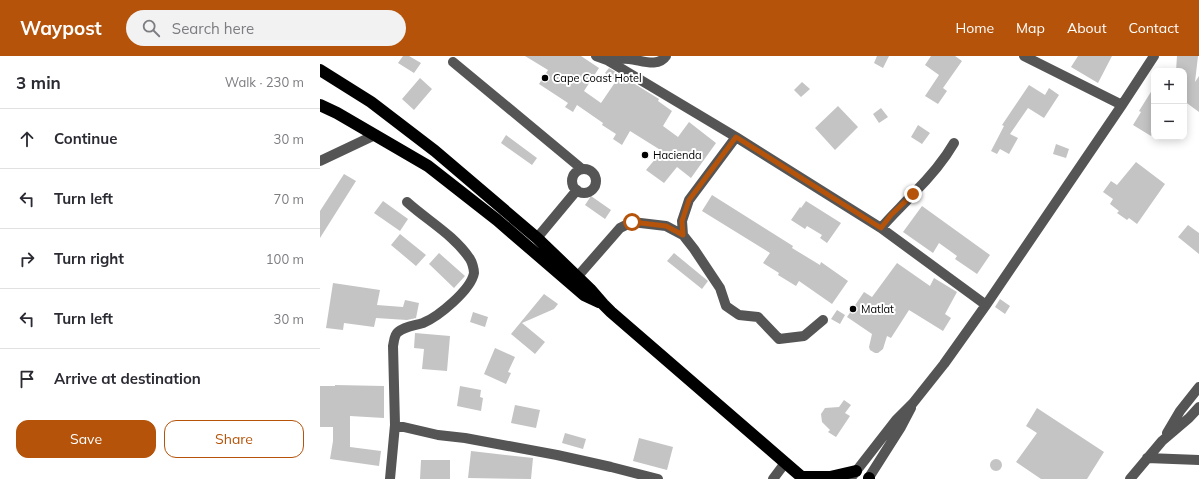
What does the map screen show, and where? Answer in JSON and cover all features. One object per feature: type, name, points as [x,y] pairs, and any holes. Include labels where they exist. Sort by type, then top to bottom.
[{"type":"highway","points":[[320,70],[371,102],[429,146],[537,238],[590,288],[602,304],[803,478],[853,475]]},
{"type":"highway","points":[[320,105],[337,113],[428,166],[497,220],[584,295],[602,304]]},
{"type":"highway","points":[[320,112],[337,113]]},
{"type":"street","points":[[596,56],[606,60],[736,137],[881,228],[986,305]]},
{"type":"street","points":[[606,60],[628,58],[655,63],[660,62],[666,56]]},
{"type":"street","points":[[1024,56],[1122,105]]},
{"type":"street","points":[[853,475],[896,420],[913,403],[944,364],[986,305],[1154,56]]},
{"type":"street","points":[[452,62],[582,169],[587,169],[594,174],[596,184],[590,191],[586,192],[577,190],[572,182],[574,174],[582,169]]},
{"type":"street","points":[[320,161],[375,135]]},
{"type":"street","points":[[683,235],[682,221],[689,200],[736,137]]},
{"type":"street","points":[[881,228],[891,215],[913,194],[942,162],[954,142]]},
{"type":"street","points":[[537,238],[577,190]]},
{"type":"street","points":[[390,479],[395,425],[393,346],[396,334],[404,327],[424,322],[448,308],[468,285],[474,273],[471,260],[457,243],[440,227],[418,212],[407,202]]},
{"type":"street","points":[[578,276],[620,228],[632,222],[666,226],[683,235],[720,288],[726,306],[739,315],[758,317],[780,339],[804,336],[823,320]]},
{"type":"street","points":[[1162,441],[1180,411],[1199,388]]},
{"type":"street","points":[[868,479],[909,414],[913,403]]},
{"type":"street","points":[[1130,479],[1162,441],[1189,418],[1199,407]]},
{"type":"street","points":[[395,425],[438,435],[509,446],[611,467],[658,479]]},
{"type":"street","points":[[1147,458],[1199,460]]},
{"type":"street","points":[[773,479],[785,463]]},
{"type":"building","points":[[403,56],[409,56],[421,63],[414,73],[398,63]]},
{"type":"building","points":[[525,56],[581,56],[599,68],[584,91],[601,103],[616,81],[605,73],[609,68],[659,99],[658,101],[672,111],[663,126],[678,137],[689,122],[716,143],[691,178],[677,167],[664,183],[646,170],[662,151],[630,131],[622,145],[613,139],[616,134],[577,105],[573,112],[565,107],[568,103],[539,84],[548,70]]},
{"type":"building","points":[[877,56],[889,56],[883,68],[874,63]]},
{"type":"building","points":[[931,56],[955,56],[962,61],[943,88],[947,91],[938,104],[925,96],[939,75],[925,65]]},
{"type":"building","points":[[1078,56],[1112,56],[1098,83],[1071,67]]},
{"type":"building","points":[[1177,56],[1198,56],[1195,82],[1199,76],[1199,112],[1187,103],[1187,68],[1176,68]]},
{"type":"building","points":[[420,78],[432,89],[414,110],[402,99]]},
{"type":"building","points":[[802,82],[810,89],[801,97],[794,90]]},
{"type":"building","points":[[1029,85],[1045,95],[1049,88],[1059,95],[1044,118],[1028,108],[1010,134],[1018,138],[1009,154],[1000,149],[997,154],[991,151],[1004,126],[1002,125]]},
{"type":"building","points":[[1151,92],[1151,136],[1133,125],[1141,112],[1139,111]]},
{"type":"building","points":[[838,106],[858,127],[835,150],[815,128]]},
{"type":"building","points":[[881,108],[888,117],[879,123],[873,114]]},
{"type":"building","points":[[918,125],[930,133],[922,144],[911,137]]},
{"type":"building","points":[[506,135],[537,158],[532,165],[501,143]]},
{"type":"building","points":[[1056,144],[1069,149],[1066,158],[1053,154]]},
{"type":"building","points":[[1136,162],[1165,184],[1137,224],[1129,218],[1127,220],[1117,213],[1119,211],[1110,204],[1113,199],[1103,192],[1111,181],[1117,185]]},
{"type":"building","points":[[344,174],[356,181],[320,238],[320,211]]},
{"type":"building","points":[[712,195],[793,246],[792,248],[820,265],[821,262],[848,281],[832,304],[799,281],[796,286],[778,275],[779,273],[763,263],[770,253],[702,211]]},
{"type":"building","points":[[591,196],[611,210],[605,219],[585,205]]},
{"type":"building","points":[[383,201],[408,219],[400,231],[374,213]]},
{"type":"building","points":[[806,201],[841,223],[827,243],[820,238],[822,235],[807,226],[805,229],[791,220]]},
{"type":"building","points":[[922,206],[990,255],[977,274],[955,259],[957,256],[939,243],[933,253],[903,232]]},
{"type":"building","points":[[1188,225],[1199,233],[1199,254],[1178,237]]},
{"type":"building","points":[[400,234],[426,255],[416,266],[391,245]]},
{"type":"building","points":[[439,253],[465,276],[454,288],[429,264]]},
{"type":"building","points":[[674,253],[708,281],[702,289],[667,261]]},
{"type":"building","points":[[897,263],[930,286],[934,278],[957,292],[945,314],[951,318],[943,331],[909,310],[891,338],[887,336],[883,349],[878,353],[875,353],[870,350],[869,347],[872,334],[847,317],[864,292],[872,297]]},
{"type":"building","points":[[333,283],[380,290],[377,305],[403,307],[405,300],[419,303],[416,318],[407,320],[376,318],[374,327],[344,323],[343,330],[326,328]]},
{"type":"building","points":[[544,294],[558,304],[554,309],[522,323],[545,342],[535,354],[511,334]]},
{"type":"building","points":[[1000,299],[1010,306],[1005,314],[995,307]]},
{"type":"building","points":[[837,310],[845,315],[840,324],[831,319]]},
{"type":"building","points":[[473,312],[488,317],[485,327],[470,322]]},
{"type":"building","points":[[415,333],[450,336],[447,371],[422,369],[424,349],[414,348]]},
{"type":"building","points":[[495,348],[515,357],[508,372],[511,373],[506,384],[484,374]]},
{"type":"building","points":[[320,386],[384,386],[384,418],[350,416],[350,447],[381,451],[379,466],[330,459],[333,441],[333,427],[320,427]]},
{"type":"building","points":[[460,386],[481,390],[480,397],[483,398],[481,411],[457,406]]},
{"type":"building","points":[[844,400],[851,405],[845,413],[850,416],[836,437],[828,432],[830,430],[822,422],[821,414],[825,408],[839,407]]},
{"type":"building","points":[[515,405],[540,410],[536,428],[511,423]]},
{"type":"building","points":[[1037,408],[1104,452],[1087,479],[1041,479],[1016,462],[1037,433],[1026,426]]},
{"type":"building","points":[[565,433],[586,439],[583,449],[562,443]]},
{"type":"building","points":[[639,438],[673,447],[667,470],[633,461]]},
{"type":"building","points":[[471,451],[533,458],[531,479],[468,478]]},
{"type":"building","points":[[994,459],[998,459],[1002,465],[998,471],[994,471],[990,467],[990,463]]},
{"type":"building","points":[[421,460],[450,460],[450,479],[420,479]]},
{"type":"place","name":"Cape Coast Hotel","points":[[545,78]]},
{"type":"place","name":"Hacienda","points":[[645,155]]},
{"type":"place","name":"Matlat","points":[[853,309]]},
{"type":"route","points":[[632,222],[666,226],[683,235],[682,221],[689,200],[736,137],[881,228],[891,215],[913,194]]}]
